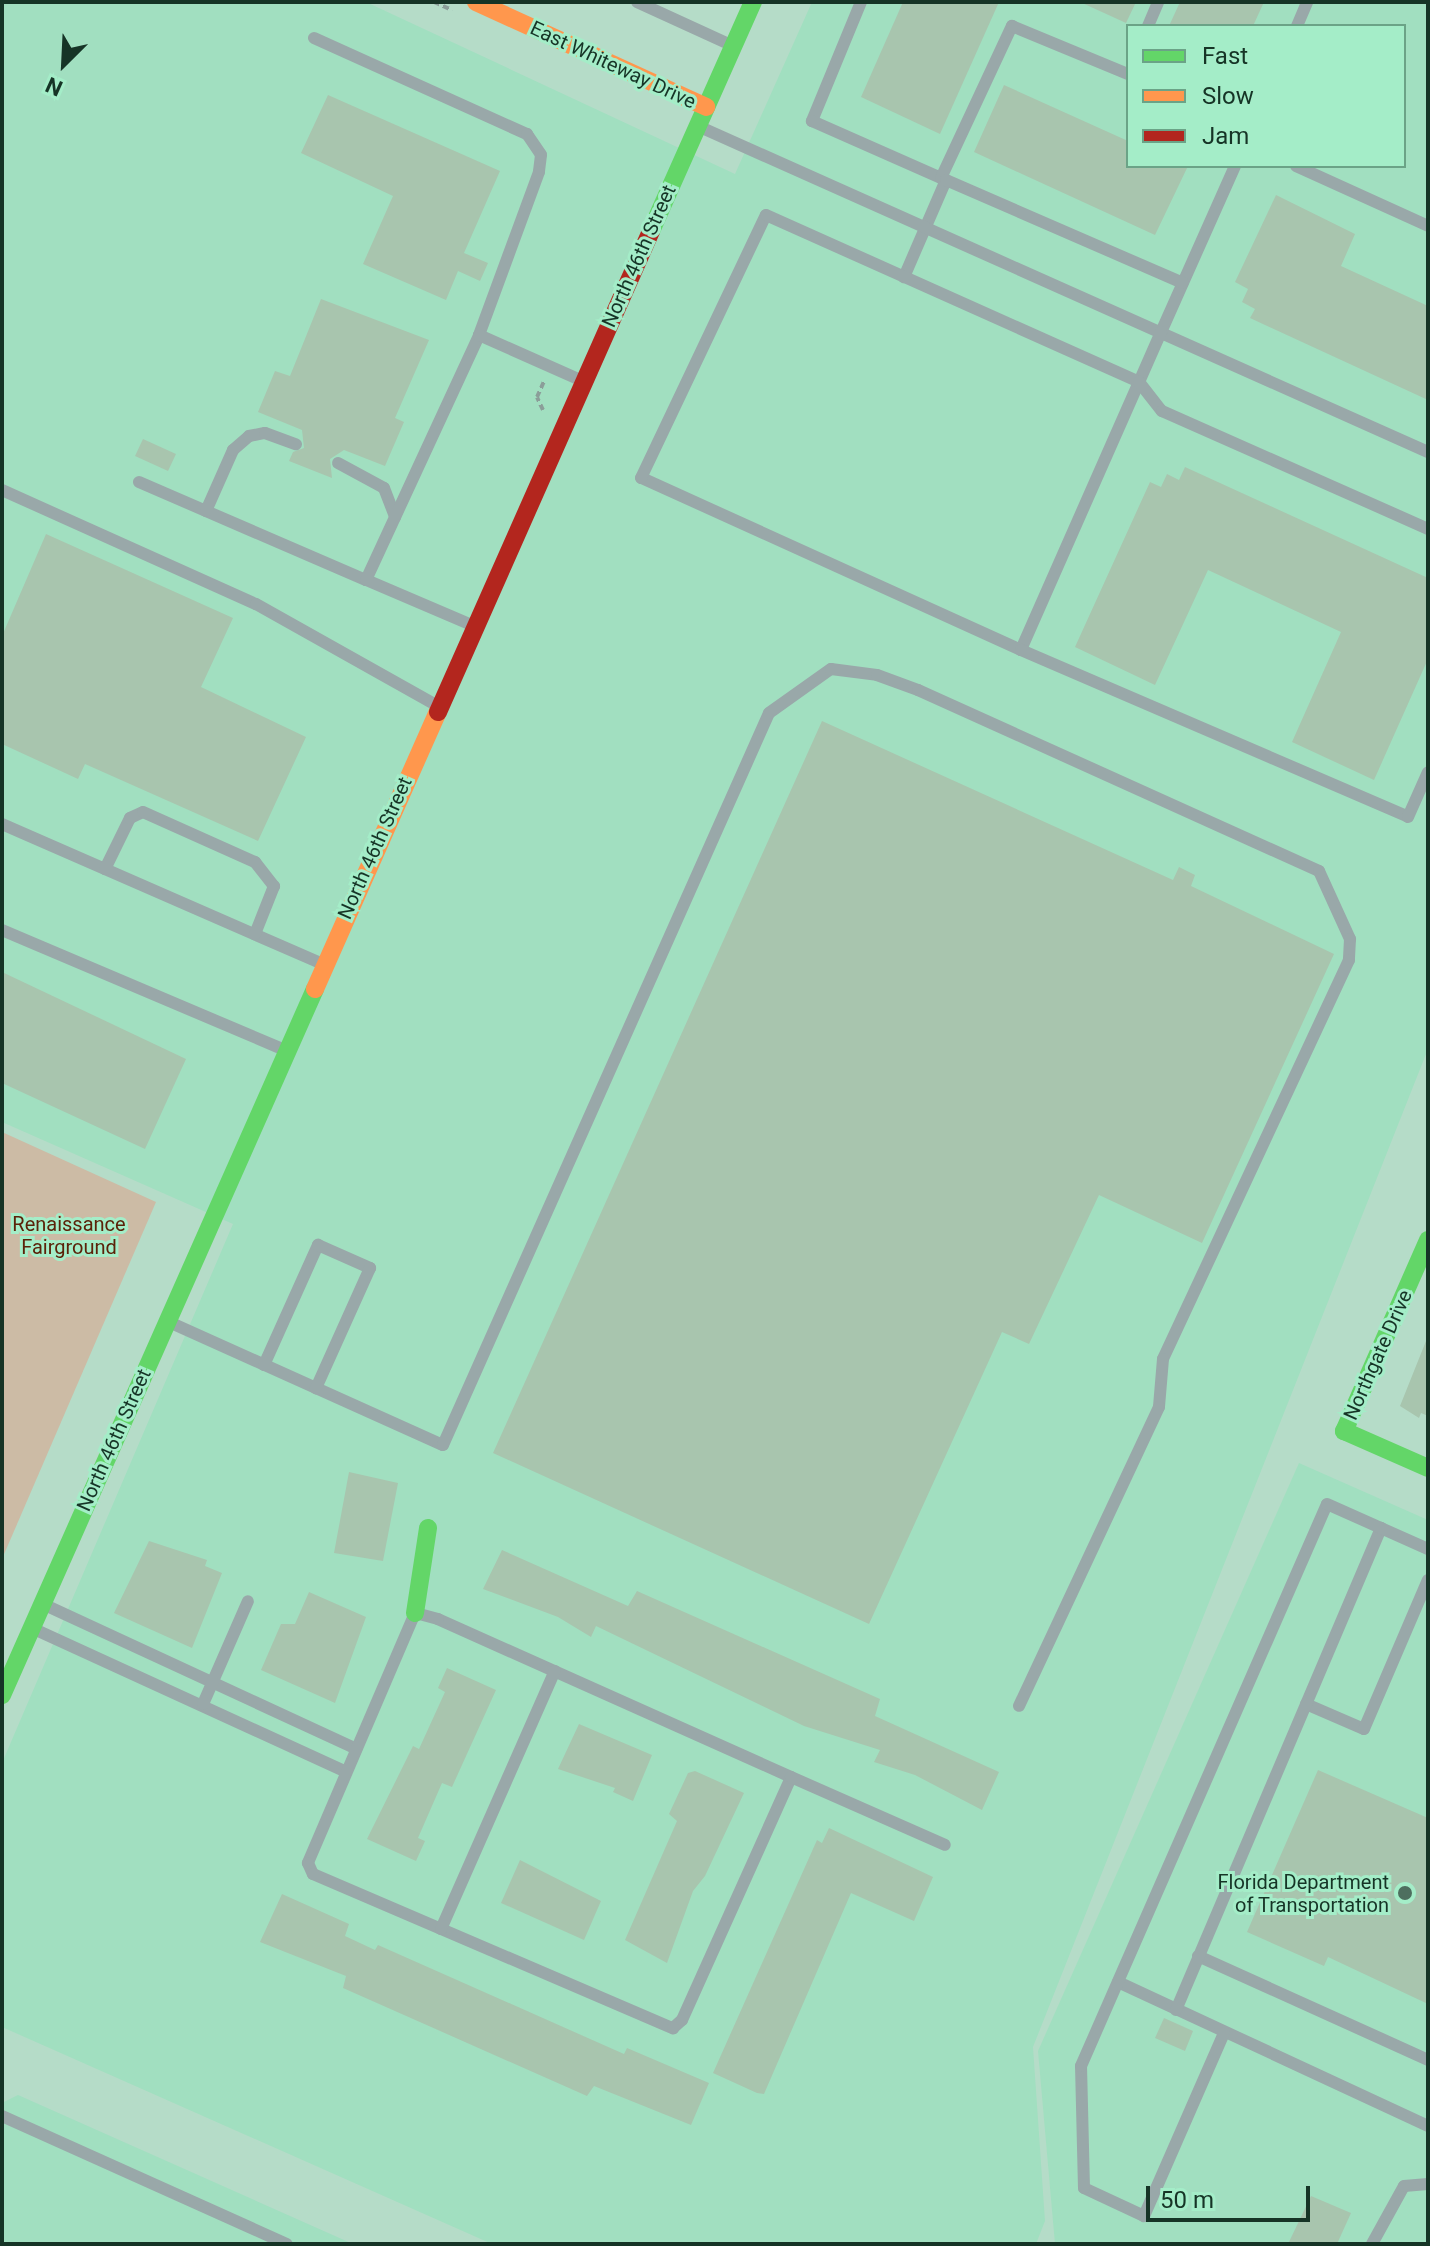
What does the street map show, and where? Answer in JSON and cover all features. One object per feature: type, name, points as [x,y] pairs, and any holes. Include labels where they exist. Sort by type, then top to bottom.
[{"type":"street","name":"East Whiteway Drive","points":[[476,2],[706,107]]},
{"type":"street","name":"North 46th Street","points":[[2,1695],[323,964],[753,2]]},
{"type":"street","name":"Northgate Drive","points":[[1428,1240],[1344,1431],[1428,1468]]},
{"type":"street","points":[[415,1613],[428,1528]]},
{"type":"lane","points":[[637,2],[733,46]]},
{"type":"lane","points":[[861,2],[812,121],[1183,283]]},
{"type":"lane","points":[[1149,24],[1158,2]]},
{"type":"lane","points":[[1298,24],[1307,2]]},
{"type":"lane","points":[[904,277],[1012,26],[1126,73]]},
{"type":"lane","points":[[314,38],[527,134],[541,155],[539,172],[479,335],[366,580]]},
{"type":"lane","points":[[697,126],[1428,452]]},
{"type":"lane","points":[[1021,650],[1234,168]]},
{"type":"lane","points":[[1300,168],[1428,226]]},
{"type":"lane","points":[[1428,529],[1162,411],[1139,382],[766,215],[641,478],[1021,650],[1408,817],[1428,772]]},
{"type":"lane","points":[[479,335],[583,381]]},
{"type":"lane","points":[[206,511],[233,450],[249,436],[265,433],[296,444]]},
{"type":"lane","points":[[338,463],[384,488],[395,517]]},
{"type":"lane","points":[[139,482],[474,626]]},
{"type":"lane","points":[[2,490],[256,604],[438,706]]},
{"type":"lane","points":[[166,1321],[443,1445],[769,713],[831,669],[877,675],[918,690],[1319,871],[1342,915],[1350,939],[1349,960],[1163,1359],[1159,1407],[1019,1706]]},
{"type":"lane","points":[[105,869],[130,818],[143,812],[255,862],[274,886],[255,934]]},
{"type":"lane","points":[[2,824],[323,964]]},
{"type":"lane","points":[[2,930],[287,1051]]},
{"type":"lane","points":[[264,1365],[318,1245],[370,1268],[316,1388]]},
{"type":"lane","points":[[1224,2033],[1144,2216],[1084,2188],[1081,2066],[1327,1504],[1428,1549]]},
{"type":"lane","points":[[1176,2010],[1381,1528]]},
{"type":"lane","points":[[1306,1704],[1364,1729],[1428,1580]]},
{"type":"lane","points":[[203,1704],[248,1601]]},
{"type":"lane","points":[[42,1603],[213,1679],[356,1749]]},
{"type":"lane","points":[[791,1777],[682,2020],[673,2028],[313,1874],[308,1863],[415,1613],[555,1671],[945,1845]]},
{"type":"lane","points":[[32,1628],[346,1772]]},
{"type":"lane","points":[[441,1929],[555,1671]]},
{"type":"lane","points":[[1198,1956],[1428,2060]]},
{"type":"lane","points":[[1118,1982],[1428,2126]]},
{"type":"lane","points":[[2,2116],[287,2244]]},
{"type":"lane","points":[[1372,2244],[1404,2186],[1428,2184]]},
{"type":"shaded area","points":[[2,2],[366,2],[735,174],[812,2],[1428,2],[1428,1049],[1033,2047],[1045,2221],[1036,2244],[492,2244],[2,2027],[2,1763],[233,1224],[2,1122]]},
{"type":"shaded area","points":[[1299,1463],[1428,1520],[1428,2244],[1055,2244],[1038,2051]]},
{"type":"shaded area","points":[[18,2095],[353,2244],[2,2244],[2,2103]]},
{"type":"green space","name":"Renaissance Fairground","points":[[2,1132],[156,1202],[2,1559]]},
{"type":"building","points":[[903,2],[999,2],[940,134],[861,97]]},
{"type":"building","points":[[1080,2],[1136,2],[1126,23]]},
{"type":"building","points":[[1180,2],[1264,2],[1254,24],[1170,24]]},
{"type":"building","points":[[1004,85],[1126,140],[1126,168],[1187,168],[1155,235],[974,152]]},
{"type":"building","points":[[328,95],[500,171],[464,253],[488,263],[480,281],[458,271],[446,300],[363,264],[393,196],[301,153]]},
{"type":"building","points":[[1276,195],[1355,234],[1341,266],[1428,306],[1428,400],[1250,318],[1255,309],[1242,302],[1248,289],[1235,282]]},
{"type":"building","points":[[321,299],[429,340],[395,418],[404,422],[385,466],[344,450],[330,459],[332,478],[289,461],[293,452],[304,448],[302,430],[258,412],[275,371],[290,376]]},
{"type":"building","points":[[143,439],[176,454],[168,471],[135,456]]},
{"type":"building","points":[[1185,467],[1428,578],[1428,659],[1374,780],[1292,742],[1341,632],[1208,570],[1155,685],[1075,647],[1150,482],[1161,487],[1167,474],[1179,480]]},
{"type":"building","points":[[46,534],[233,618],[201,687],[306,737],[258,841],[85,764],[78,779],[2,744],[2,636]]},
{"type":"building","points":[[822,721],[1173,880],[1179,867],[1195,875],[1191,886],[1334,954],[1202,1243],[1099,1195],[1029,1344],[1002,1332],[869,1624],[493,1453]]},
{"type":"building","points":[[2,972],[186,1059],[145,1149],[2,1083]]},
{"type":"building","points":[[1428,1336],[1428,1416],[1421,1413],[1419,1418],[1400,1406]]},
{"type":"building","points":[[349,1472],[398,1483],[383,1561],[334,1553]]},
{"type":"building","points":[[149,1541],[207,1560],[205,1566],[222,1573],[192,1648],[114,1613]]},
{"type":"building","points":[[502,1550],[628,1606],[637,1591],[880,1699],[875,1716],[999,1772],[982,1810],[915,1775],[874,1762],[880,1750],[804,1726],[596,1626],[591,1637],[558,1617],[483,1589]]},
{"type":"building","points":[[309,1592],[366,1617],[335,1703],[261,1670],[281,1624],[295,1624]]},
{"type":"building","points":[[447,1668],[496,1690],[452,1787],[442,1783],[418,1838],[425,1841],[416,1861],[367,1839],[413,1746],[419,1749],[445,1692],[438,1688]]},
{"type":"building","points":[[579,1724],[652,1755],[633,1801],[613,1792],[615,1788],[558,1769]]},
{"type":"building","points":[[1318,1770],[1428,1818],[1428,2004],[1328,1957],[1324,1966],[1247,1932]]},
{"type":"building","points":[[695,1771],[744,1793],[705,1876],[693,1891],[667,1963],[625,1940],[677,1821],[669,1814],[688,1773]]},
{"type":"building","points":[[829,1828],[933,1877],[914,1921],[851,1893],[764,2094],[757,2093],[713,2073],[817,1840],[822,1843]]},
{"type":"building","points":[[520,1860],[601,1901],[584,1940],[501,1903]]},
{"type":"building","points":[[282,1894],[349,1924],[345,1936],[375,1950],[378,1945],[624,2054],[627,2048],[709,2083],[691,2125],[594,2086],[587,2096],[343,1988],[346,1976],[260,1942]]},
{"type":"building","points":[[1164,2018],[1193,2031],[1185,2051],[1155,2038]]},
{"type":"building","points":[[1311,2196],[1351,2213],[1337,2244],[1288,2244]]},
{"type":"traffic: fast","points":[[651,231],[753,2]]},
{"type":"traffic: fast","points":[[2,1695],[315,989]]},
{"type":"traffic: fast","points":[[1428,1240],[1344,1431],[1428,1468]]},
{"type":"traffic: fast","points":[[415,1613],[428,1528]]},
{"type":"traffic: slow","points":[[476,2],[706,107]]},
{"type":"traffic: slow","points":[[315,989],[438,712]]},
{"type":"traffic: jam","points":[[438,712],[651,231]]},
{"type":"place","name":"Florida Department of Transportation","points":[[1405,1893]]}]
